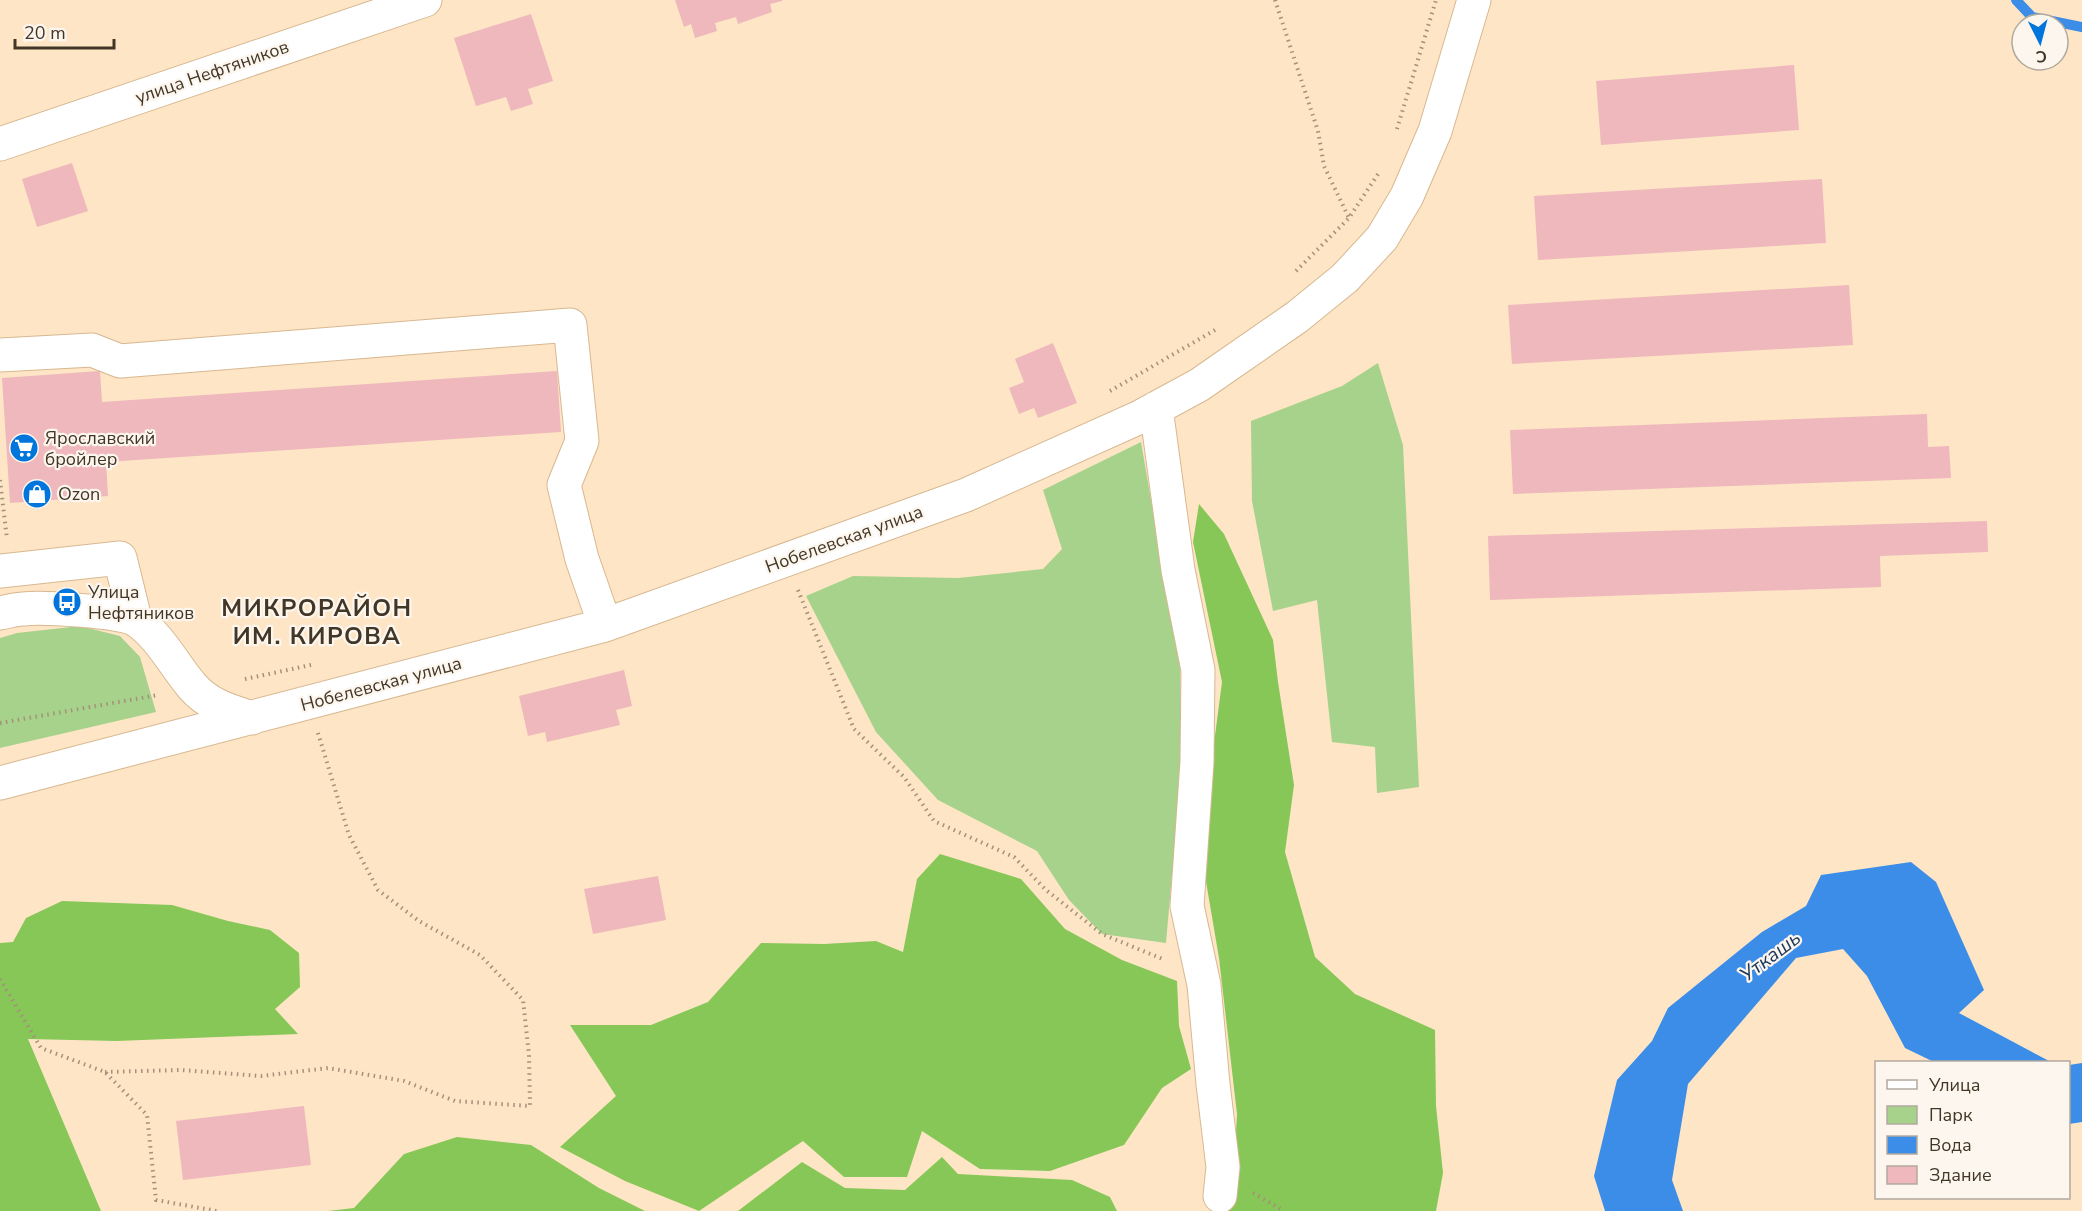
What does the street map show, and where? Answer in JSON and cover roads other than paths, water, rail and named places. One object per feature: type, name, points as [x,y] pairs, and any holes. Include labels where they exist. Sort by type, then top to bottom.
[{"type":"street","name":"улица Нефтяников","points":[[0,144],[425,0]]},
{"type":"street","name":"Нобелевская улица","points":[[0,783],[605,625],[966,495],[1156,408],[1199,385],[1297,317],[1345,278],[1382,238],[1407,196],[1435,130],[1474,0]]},
{"type":"street","points":[[0,355],[92,350],[120,361],[570,325],[582,441],[564,485],[582,559],[605,625]]},
{"type":"street","points":[[1156,408],[1178,570],[1198,670],[1197,762],[1187,906],[1204,986],[1223,1167],[1220,1196]]},
{"type":"street","points":[[0,571],[120,558],[135,619]]},
{"type":"street","points":[[0,613],[23,609],[46,609],[106,612],[135,619],[153,635],[194,688],[216,706],[252,718]]},
{"type":"water","points":[[1911,862],[1936,882],[1984,990],[1959,1013],[2049,1061],[1932,1061],[1905,1048],[1867,976],[1843,949],[1796,958],[1688,1084],[1672,1180],[1683,1211],[1605,1211],[1594,1176],[1617,1080],[1652,1041],[1668,1008],[1762,932],[1806,906],[1821,875]]},
{"type":"water","points":[[2082,1063],[2082,1122],[2070,1124],[2070,1065]]},
{"type":"waterway","name":"Уткашь","points":[[2016,0],[2032,17],[2082,27]]},
{"type":"place","name":"Ярославский бройлер","points":[[24,448]]},
{"type":"place","name":"Ozon","points":[[37,494]]},
{"type":"place","name":"Улица Нефтяников","points":[[67,602]]},
{"type":"district","name":"МИКРОРАЙОН ИМ. КИРОВА","points":[[317,622]]}]
